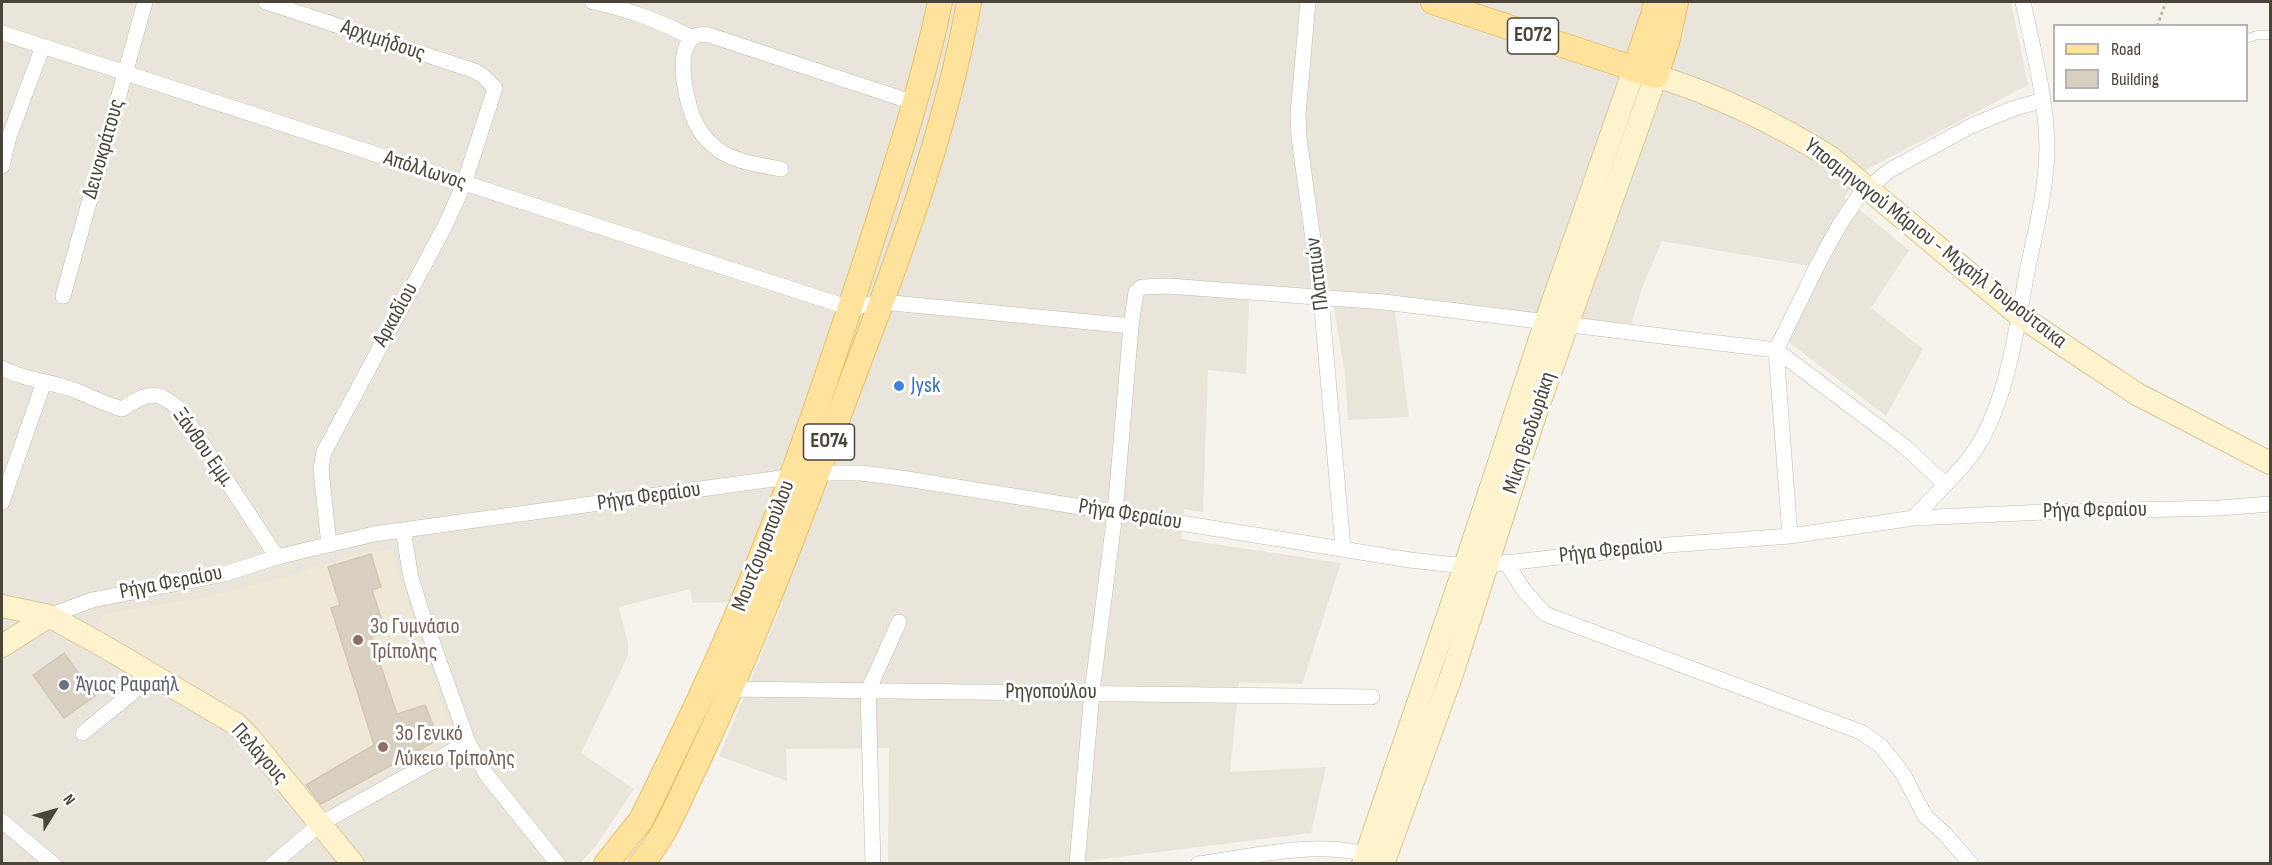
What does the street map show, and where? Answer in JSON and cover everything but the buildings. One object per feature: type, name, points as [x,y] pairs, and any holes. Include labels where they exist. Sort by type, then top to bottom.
[{"type":"main road","name":"Μουτζουροπούλου","points":[[606,864],[641,820],[676,749],[730,632],[790,478],[850,308],[915,104],[940,2]]},
{"type":"main road","name":"Μουτζουροπούλου","points":[[641,864],[658,843],[670,820],[764,613],[882,302],[944,111],[969,2]]},
{"type":"main road","name":"ΕΟ72","points":[[1434,2],[1645,73]]},
{"type":"main road","name":"Μίκη Θεοδωράκη","points":[[1645,73],[1655,2]]},
{"type":"main road","name":"Μίκη Θεοδωράκη","points":[[1645,73],[1668,38],[1676,2]]},
{"type":"street","name":"Δεινοκράτους","points":[[63,296],[145,2]]},
{"type":"street","name":"Αρχιμήδους","points":[[266,2],[475,72],[483,76],[495,88]]},
{"type":"street","points":[[593,2],[622,8],[651,18],[693,38]]},
{"type":"street","name":"Πλαταιών","points":[[1308,2],[1298,114],[1299,137],[1321,298],[1343,548]]},
{"type":"street","points":[[1914,518],[1970,456],[1991,420],[2011,354],[2046,170],[2049,99],[2023,2]]},
{"type":"street","name":"Απόλλωνος","points":[[2,33],[850,308]]},
{"type":"street","points":[[781,169],[732,157],[717,149],[704,136],[694,120],[683,76],[685,51],[693,38],[703,34],[710,35],[915,104]]},
{"type":"street","points":[[2,166],[8,140],[43,46]]},
{"type":"street","name":"Υποσμηναγού Μάριου - Μιχαήλ Τουρούτσικα","points":[[1645,73],[1682,84],[1740,107],[1796,136],[1830,157],[2019,315],[2137,394],[2271,463]]},
{"type":"street","name":"Μίκη Θεοδωράκη","points":[[1378,861],[1452,674],[1556,322],[1645,73]]},
{"type":"street","name":"Αρκαδίου","points":[[329,545],[321,469],[324,452],[445,226],[464,184],[495,88]]},
{"type":"street","points":[[1790,536],[1776,350],[1840,224],[1867,186],[1890,170],[1971,126],[2012,109],[2049,99]]},
{"type":"street","points":[[1077,864],[1092,692],[1115,513],[1131,326],[1136,292],[1142,287],[1168,286],[1384,302],[1776,350],[1904,446],[1945,484]]},
{"type":"street","points":[[850,308],[882,302],[1131,326]]},
{"type":"street","name":"Ξάνθου Εμμ.","points":[[2,368],[15,375],[72,389],[100,403],[122,409],[140,396],[152,394],[168,399],[180,410],[277,557]]},
{"type":"street","points":[[2,502],[44,382]]},
{"type":"street","name":"Ρήγα Φεραίου","points":[[49,616],[92,600],[224,574],[277,557],[403,530],[817,473],[882,475],[1410,560],[1486,564],[1790,536],[1914,518],[2219,508],[2271,504]]},
{"type":"street","points":[[403,530],[409,567],[421,610],[468,742],[486,774],[558,864]]},
{"type":"street","points":[[1486,564],[1523,589],[1545,614],[1861,732],[1881,746],[1903,774],[1925,816],[1945,834],[1971,864]]},
{"type":"street","points":[[2,606],[49,616]]},
{"type":"street","points":[[2,645],[49,616]]},
{"type":"street","name":"Πελάγους","points":[[49,616],[236,724],[353,864]]},
{"type":"street","points":[[873,864],[868,692],[899,622]]},
{"type":"street","points":[[82,733],[138,688],[148,672]]},
{"type":"street","name":"Ρηγοπούλου","points":[[730,689],[1372,697]]},
{"type":"street","points":[[273,864],[320,824],[468,742]]},
{"type":"street","points":[[2,821],[53,864]]},
{"type":"street","points":[[1198,864],[1317,848],[1336,848],[1378,861]]},
{"type":"lane","points":[[2248,39],[2257,35],[2271,35]]},
{"type":"path","points":[[2158,24],[2166,2]]},
{"type":"shaded area","points":[[2,2],[2011,2],[2028,85],[1864,171],[1844,197],[1909,250],[1871,308],[1923,349],[1886,416],[1786,340],[1821,268],[1662,241],[1643,285],[1631,325],[1393,298],[1409,417],[1348,420],[1345,373],[1331,292],[1250,285],[1246,374],[1208,370],[1203,512],[1184,509],[1181,539],[1341,563],[1302,684],[1239,682],[1230,772],[1326,767],[1311,833],[1070,863],[888,863],[889,748],[786,749],[787,781],[719,756],[783,602],[693,603],[690,589],[619,607],[628,644],[628,656],[581,753],[634,789],[595,847],[580,863],[2,864]]},
{"type":"shaded area","points":[[391,549],[453,737],[318,808],[248,717],[99,633],[98,620],[103,614],[203,598],[288,576],[360,553]]},
{"type":"place","name":"Jysk","points":[[899,386]]},
{"type":"place","name":"3ο Γυμνάσιο Τρίπολης","points":[[358,640]]},
{"type":"place","name":"Άγιος Ραφαήλ","points":[[64,685]]},
{"type":"place","name":"3ο Γενικό Λύκειο Τρίπολης","points":[[383,747]]}]
